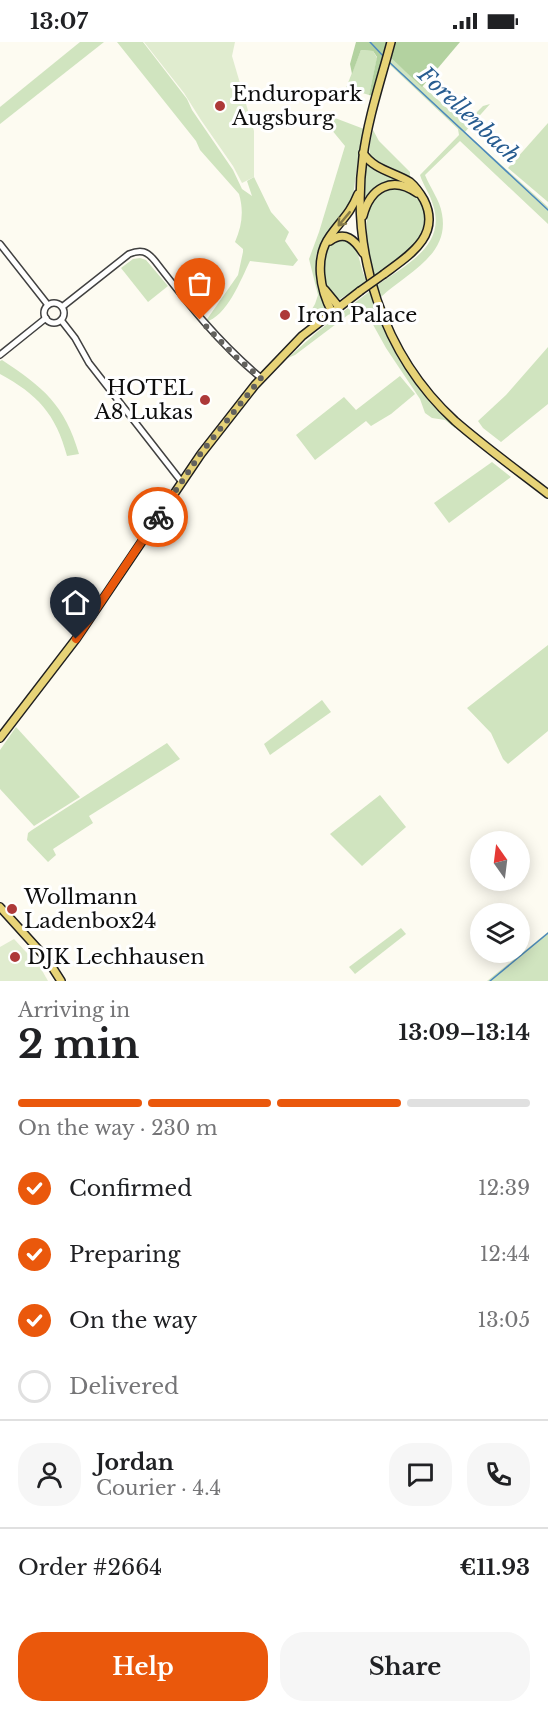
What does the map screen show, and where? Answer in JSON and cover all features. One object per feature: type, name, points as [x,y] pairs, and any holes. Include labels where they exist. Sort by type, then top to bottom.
[{"type":"main road","points":[[391,42],[363,153],[359,191],[365,257],[376,300],[394,340],[431,395],[454,420],[548,494]]},
{"type":"main road","points":[[0,738],[76,639],[181,481],[261,378],[291,346],[335,309],[410,254],[425,237],[429,218],[421,196],[407,184],[369,163],[363,153]]},
{"type":"main road","points":[[361,224],[366,205],[375,192],[392,185],[407,184]]},
{"type":"main road","points":[[335,309],[324,288],[320,260],[330,236],[351,212],[359,191]]},
{"type":"main road","points":[[326,245],[337,236],[349,237],[356,242],[365,257]]},
{"type":"main road","points":[[0,907],[47,959],[59,981]]},
{"type":"main road","points":[[0,912],[59,981]]},
{"type":"street","points":[[0,244],[48,305]]},
{"type":"street","points":[[62,306],[129,254],[138,251],[146,252],[203,323],[238,359],[261,378]]},
{"type":"street","points":[[46,318],[45,310],[48,305],[54,303],[62,306]]},
{"type":"street","points":[[61,320],[64,312],[62,306]]},
{"type":"street","points":[[46,318],[53,322],[61,320]]},
{"type":"street","points":[[0,355],[46,318]]},
{"type":"street","points":[[61,320],[75,338],[89,363],[181,481]]},
{"type":"green space","points":[[80,42],[104,42],[0,124],[0,107]]},
{"type":"green space","points":[[117,42],[143,42],[187,99],[233,170],[242,189],[252,196],[247,181],[254,177],[271,212],[289,232],[285,241],[298,260],[293,266],[250,261],[227,305],[213,319],[205,322],[238,275],[243,252],[243,249],[235,242],[241,218],[239,194],[200,150],[196,141]]},
{"type":"green space","name":"Enduropark Augsburg","points":[[144,42],[235,42],[232,56],[254,131],[254,177],[242,183],[184,93]]},
{"type":"green space","points":[[356,42],[387,42],[373,96],[369,95],[377,57],[373,51],[361,50],[352,74],[350,64]]},
{"type":"green space","points":[[395,42],[460,42],[422,87],[391,58]]},
{"type":"green space","points":[[361,50],[373,51],[377,58],[369,95],[346,88]]},
{"type":"green space","points":[[391,58],[465,124],[483,106],[490,104],[465,132],[548,207],[548,224],[460,141],[425,175],[442,214],[443,229],[433,253],[424,263],[381,297],[376,286],[420,253],[434,232],[436,219],[433,205],[420,175],[459,135],[458,129],[389,64]]},
{"type":"green space","points":[[335,118],[364,129],[352,204],[321,242],[316,255],[316,272],[325,309],[306,325],[305,321],[318,295],[309,259],[345,146],[331,129]]},
{"type":"green space","points":[[548,123],[548,202],[508,168]]},
{"type":"green space","points":[[373,130],[379,141],[410,172],[410,177],[388,169],[372,158],[369,149]]},
{"type":"green space","points":[[366,161],[372,167],[403,182],[380,186],[363,201]]},
{"type":"green space","points":[[390,189],[406,190],[413,194],[425,212],[426,224],[422,235],[414,245],[374,277],[367,240],[368,214],[372,203],[379,195]]},
{"type":"green space","points":[[336,239],[348,239],[352,244],[358,254],[367,282],[340,299],[327,288],[323,271],[326,253]]},
{"type":"green space","points":[[133,259],[146,260],[168,286],[148,302],[121,268]]},
{"type":"green space","points":[[370,291],[384,329],[404,364],[456,425],[455,428],[445,420],[432,418],[425,413],[420,399],[386,348],[366,312],[357,311],[348,315],[288,358]]},
{"type":"green space","points":[[548,347],[548,404],[501,442],[478,421],[506,395]]},
{"type":"green space","points":[[2,360],[29,379],[51,399],[67,422],[79,454],[67,456],[57,428],[43,407],[25,389],[0,374],[0,361]]},
{"type":"green space","points":[[400,376],[415,394],[391,414],[371,426],[366,421],[315,460],[296,435],[344,397],[356,410]]},
{"type":"green space","points":[[492,462],[511,477],[449,523],[434,503]]},
{"type":"green space","points":[[548,645],[548,731],[508,764],[503,759],[491,733],[467,708]]},
{"type":"green space","points":[[322,700],[331,712],[270,755],[264,744]]},
{"type":"green space","points":[[16,727],[80,797],[34,826],[0,789],[0,750]]},
{"type":"green space","points":[[167,743],[180,759],[89,816],[93,823],[53,849],[56,855],[48,862],[27,840],[28,833],[32,830]]},
{"type":"green space","points":[[380,795],[406,827],[362,866],[330,834]]},
{"type":"green space","points":[[401,928],[406,934],[355,974],[349,967]]},
{"type":"green space","points":[[548,932],[548,981],[487,981],[509,963],[530,963],[530,946]]},
{"type":"green space","name":"DJK Lechhausen","points":[[14,939],[40,967],[48,981],[0,981],[0,947]]},
{"type":"waterway","name":"Forellenbach","points":[[370,42],[385,58]]},
{"type":"waterway","name":"Forellenbach","points":[[388,61],[548,210]]},
{"type":"waterway","points":[[490,981],[548,933]]},
{"type":"way so far","points":[[158,517],[201,453],[261,378],[238,359],[200,320]]},
{"type":"place","name":"Enduropark Augsburg","points":[[220,106]]},
{"type":"place","name":"Iron Palace","points":[[285,315]]},
{"type":"place","name":"HOTEL A8 Lukas","points":[[205,400]]},
{"type":"place","name":"Wollmann Ladenbox24","points":[[12,909]]},
{"type":"place","name":"DJK Lechhausen","points":[[15,957]]},
{"type":"route","points":[[76,639],[158,517]]}]
